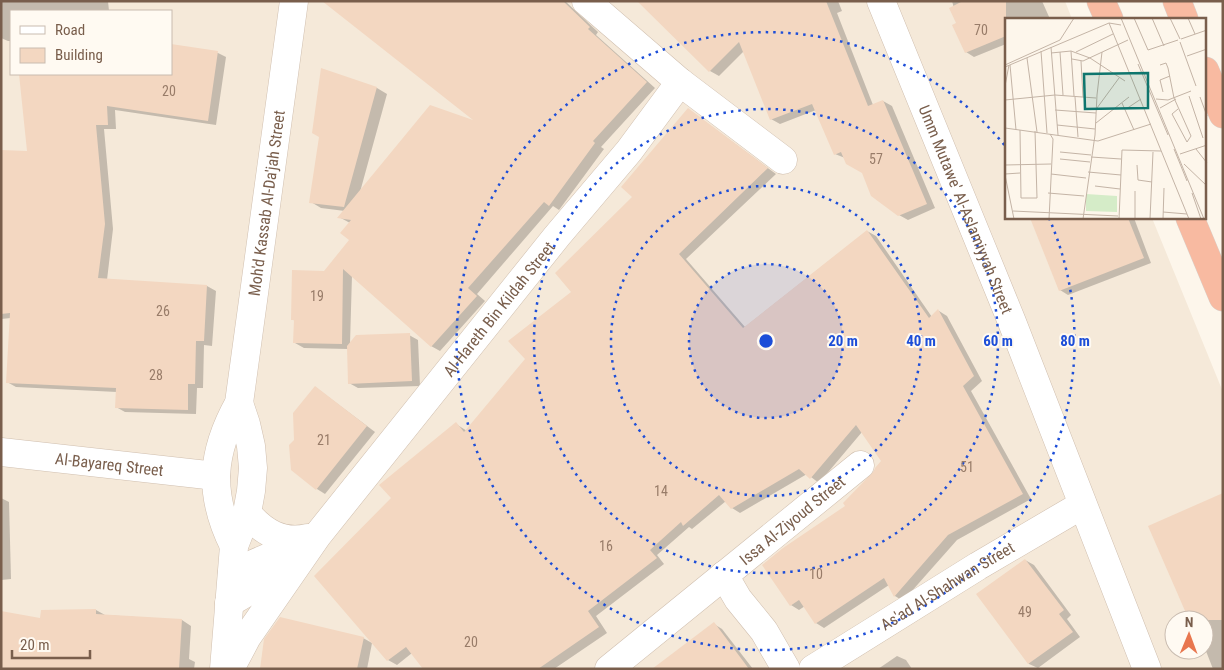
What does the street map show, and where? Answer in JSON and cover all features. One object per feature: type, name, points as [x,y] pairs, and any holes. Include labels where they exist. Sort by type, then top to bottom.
[{"type":"highway","points":[[1102,1],[1109,18]]},
{"type":"highway","points":[[1177,1],[1184,18]]},
{"type":"highway","points":[[1206,73],[1223,114]]},
{"type":"highway","points":[[1190,219],[1223,297]]},
{"type":"street","name":"Moh'd Kassab Al-Da'jah Street","points":[[234,546],[225,530],[216,494],[218,457],[222,438],[239,403],[294,1]]},
{"type":"street","points":[[586,1],[680,82],[783,160]]},
{"type":"street","name":"Umm Mutawe' Al-Aslamiyyah Street","points":[[881,1],[1005,304],[1147,669]]},
{"type":"street","name":"Al-Hareth Bin Kildah Street","points":[[230,669],[247,637],[317,536],[550,244],[629,151],[680,82]]},
{"type":"street","name":"Moh'd Kassab Al-Da'jah Street","points":[[224,669],[234,546],[246,513],[253,468],[251,446],[239,403]]},
{"type":"street","name":"Al-Bayareq Street","points":[[1,452],[216,476]]},
{"type":"street","name":"Issa Al-Ziyoud Street","points":[[608,669],[860,465]]},
{"type":"street","name":"As'ad Al-Shahwan Street","points":[[813,669],[978,566],[1082,505]]},
{"type":"street","points":[[246,513],[257,525],[270,534],[285,539],[301,540],[317,536]]},
{"type":"street","name":"Al-Hareth Bin Kildah Street","points":[[232,573],[317,536]]},
{"type":"street","name":"Al-Hareth Bin Kildah Street","points":[[229,603],[284,569],[317,536]]},
{"type":"street","name":"Issa Al-Ziyoud Street","points":[[724,575],[738,598],[764,631],[786,669]]},
{"type":"shaded area","points":[[1,1],[1065,1],[1072,18],[1005,18],[1005,219],[1152,219],[1223,392],[1223,669],[1,669]]},
{"type":"building","points":[[322,1],[563,1],[590,27],[588,29],[647,82],[593,141],[595,143],[549,206],[544,202],[468,288],[477,296],[431,347],[343,269],[342,344],[293,343],[294,320],[291,320],[292,270],[324,271],[349,240],[340,233],[351,220],[337,218],[430,105],[473,120]]},
{"type":"building","points":[[637,1],[826,1],[868,106],[883,100],[927,204],[898,216],[871,196],[862,173],[846,164],[841,152],[834,155],[812,104],[770,120],[739,42],[709,72]]},
{"type":"building","points":[[963,1],[1006,1],[1005,36],[965,53],[952,25],[956,23],[949,8]]},
{"type":"building","points":[[172,44],[218,51],[208,121],[107,106],[108,125],[96,125],[105,224],[98,278],[207,285],[204,341],[196,341],[195,384],[188,384],[188,410],[115,408],[116,388],[6,383],[10,313],[1,314],[1,150],[27,151],[19,75],[172,75]]},
{"type":"building","points":[[321,68],[377,87],[344,207],[309,203],[319,137],[312,133]]},
{"type":"building","points":[[688,108],[768,168],[679,254],[743,328],[867,230],[929,318],[938,309],[974,376],[963,386],[1023,494],[948,535],[894,597],[884,578],[815,624],[799,600],[790,606],[762,565],[783,548],[845,506],[843,503],[874,471],[881,461],[856,425],[810,479],[799,469],[731,509],[719,495],[683,526],[681,522],[650,550],[657,558],[588,611],[599,627],[538,669],[423,669],[406,647],[387,661],[314,576],[391,498],[379,485],[456,422],[464,432],[525,359],[508,341],[571,292],[555,273],[632,197],[621,187]]},
{"type":"building","points":[[1030,219],[1128,219],[1144,258],[1059,291]]},
{"type":"building","points":[[410,333],[412,381],[348,384],[347,346],[356,335]]},
{"type":"building","points":[[315,386],[367,426],[316,490],[291,470],[289,445],[294,440],[293,413]]},
{"type":"building","points":[[1223,493],[1223,620],[1214,620],[1214,610],[1185,610],[1148,526]]},
{"type":"building","points":[[1025,559],[1064,610],[1059,614],[1073,632],[1028,664],[976,594]]},
{"type":"building","points":[[96,609],[96,614],[182,619],[179,669],[1,669],[1,611],[40,618],[41,610]]},
{"type":"building","points":[[280,617],[364,637],[357,669],[260,669],[264,639]]},
{"type":"building","points":[[714,622],[749,669],[652,669]]}]
